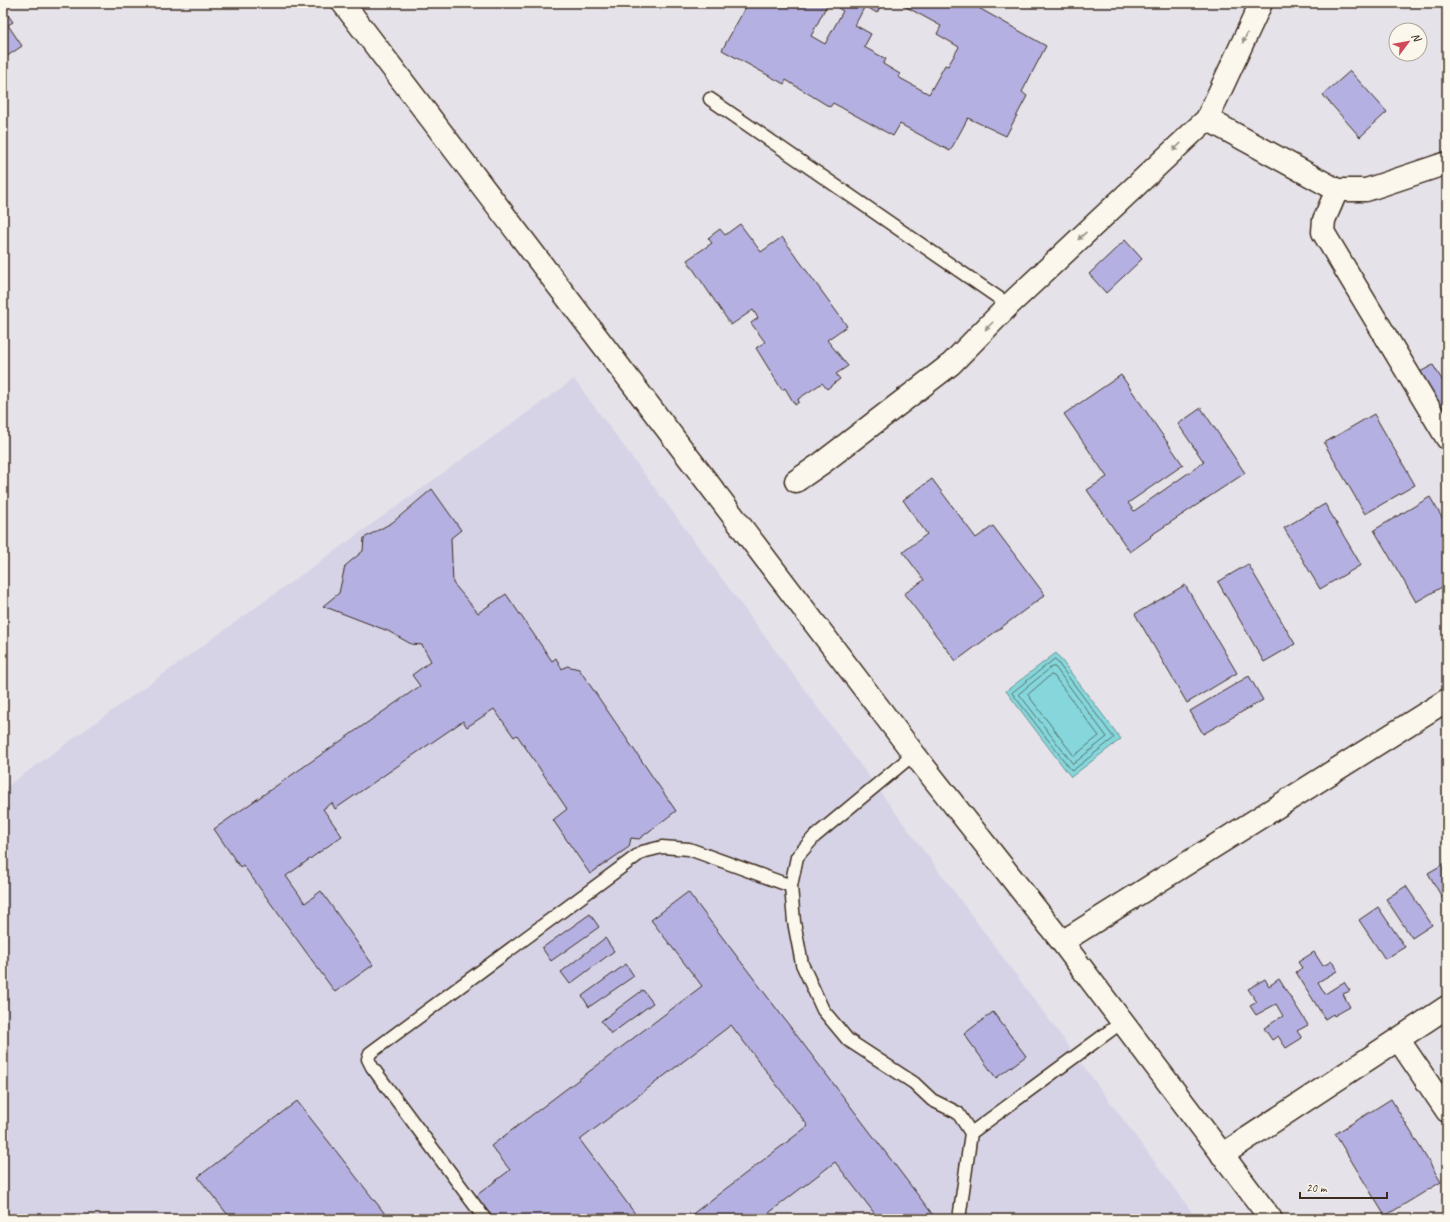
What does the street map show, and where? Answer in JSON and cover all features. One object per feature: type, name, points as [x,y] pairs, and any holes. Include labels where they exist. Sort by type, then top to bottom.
[{"type":"street","points":[[343,3],[914,754],[1062,942],[1271,1219]]},
{"type":"street","points":[[796,481],[822,463],[951,364],[1009,305],[1207,118],[1262,3]]},
{"type":"street","points":[[1207,118],[1337,190],[1366,190],[1447,163]]},
{"type":"street","points":[[1337,190],[1324,220],[1323,232],[1447,438]]},
{"type":"street","points":[[1062,942],[1447,700]]},
{"type":"street","points":[[1222,1155],[1447,1007]]},
{"type":"street","points":[[1398,1039],[1447,1111]]},
{"type":"lane","points":[[710,99],[1009,305]]},
{"type":"lane","points":[[914,754],[814,836],[797,858],[790,886],[794,922],[802,964],[823,1010],[848,1040],[914,1083],[932,1100],[958,1113],[971,1133],[960,1219]]},
{"type":"lane","points":[[485,1219],[372,1067],[368,1058],[370,1053],[642,852],[662,847],[689,849],[790,886]]},
{"type":"lane","points":[[971,1133],[1122,1022]]},
{"type":"shaded area","points":[[574,379],[1197,1219],[3,1219],[3,789]]},
{"type":"water","points":[[1056,653],[1121,739],[1071,777],[1006,691]]},
{"type":"building","points":[[748,3],[828,3],[811,36],[825,44],[843,11],[838,8],[841,3],[882,3],[877,13],[865,6],[855,25],[871,34],[864,47],[886,59],[883,64],[900,74],[898,77],[929,94],[945,65],[948,66],[959,47],[937,34],[941,26],[899,3],[970,3],[1046,46],[1022,92],[1027,96],[1006,136],[968,118],[950,151],[900,124],[893,136],[833,103],[830,107],[786,80],[784,84],[722,50]]},
{"type":"building","points":[[3,8],[13,22],[8,25],[22,46],[3,59]]},
{"type":"building","points":[[1350,71],[1387,112],[1360,137],[1323,95]]},
{"type":"building","points":[[740,224],[761,252],[782,237],[847,326],[827,340],[848,366],[836,374],[840,379],[827,389],[822,383],[798,399],[799,402],[795,405],[785,388],[782,390],[756,348],[765,342],[751,323],[758,318],[753,310],[731,325],[687,260],[712,243],[708,238],[720,229],[725,235]]},
{"type":"building","points":[[1125,240],[1142,259],[1106,293],[1089,274]]},
{"type":"building","points":[[1433,365],[1447,388],[1447,418],[1420,372]]},
{"type":"building","points":[[1121,375],[1183,465],[1128,503],[1134,511],[1204,462],[1178,424],[1201,408],[1245,473],[1150,536],[1151,537],[1130,552],[1087,490],[1107,477],[1064,414]]},
{"type":"building","points":[[1374,414],[1415,485],[1365,514],[1324,443]]},
{"type":"building","points":[[932,479],[976,538],[993,526],[1045,595],[956,661],[904,594],[924,580],[903,552],[927,534],[903,500]]},
{"type":"building","points":[[432,489],[461,530],[451,538],[453,583],[478,613],[506,594],[552,661],[556,658],[562,669],[567,666],[579,669],[676,811],[639,839],[631,838],[629,847],[590,874],[553,820],[567,809],[517,735],[514,737],[494,709],[467,727],[463,721],[335,809],[332,803],[323,809],[342,836],[286,876],[305,903],[321,891],[373,965],[335,992],[243,865],[240,867],[214,829],[420,686],[412,675],[431,661],[422,645],[411,644],[388,631],[323,606],[339,593],[345,566],[363,551],[364,538],[393,522]]},
{"type":"building","points":[[1430,497],[1447,526],[1447,584],[1416,602],[1374,530]]},
{"type":"building","points":[[1325,504],[1361,565],[1320,589],[1284,528]]},
{"type":"building","points":[[1248,564],[1295,644],[1264,662],[1218,582]]},
{"type":"building","points":[[1185,585],[1237,673],[1187,703],[1135,614]]},
{"type":"building","points":[[1249,676],[1263,700],[1203,734],[1190,711]]},
{"type":"building","points":[[1447,862],[1447,906],[1428,873]]},
{"type":"building","points":[[1406,886],[1432,925],[1412,938],[1386,899]]},
{"type":"building","points":[[688,892],[936,1219],[869,1219],[875,1214],[835,1162],[761,1219],[686,1219],[808,1126],[731,1025],[580,1140],[639,1219],[489,1219],[473,1198],[510,1170],[491,1146],[702,986],[651,920]]},
{"type":"building","points":[[1378,907],[1405,947],[1385,959],[1359,920]]},
{"type":"building","points":[[590,914],[599,927],[551,961],[542,948]]},
{"type":"building","points":[[605,938],[614,951],[570,984],[561,972]]},
{"type":"building","points":[[1314,952],[1323,966],[1332,961],[1337,971],[1318,982],[1325,994],[1344,982],[1350,991],[1343,994],[1350,1007],[1325,1019],[1296,972],[1302,968],[1298,962]]},
{"type":"building","points":[[626,964],[634,976],[589,1007],[582,996]]},
{"type":"building","points":[[1265,979],[1269,986],[1279,979],[1308,1025],[1297,1031],[1302,1038],[1286,1048],[1278,1036],[1272,1040],[1264,1028],[1283,1016],[1276,1004],[1256,1015],[1250,1006],[1257,1002],[1248,989]]},
{"type":"building","points":[[643,990],[653,1003],[611,1034],[601,1021]]},
{"type":"building","points":[[993,1012],[1026,1056],[996,1078],[964,1034]]},
{"type":"building","points":[[1391,1099],[1441,1182],[1385,1216],[1335,1134]]},
{"type":"building","points":[[297,1101],[389,1219],[231,1219],[198,1177]]}]
